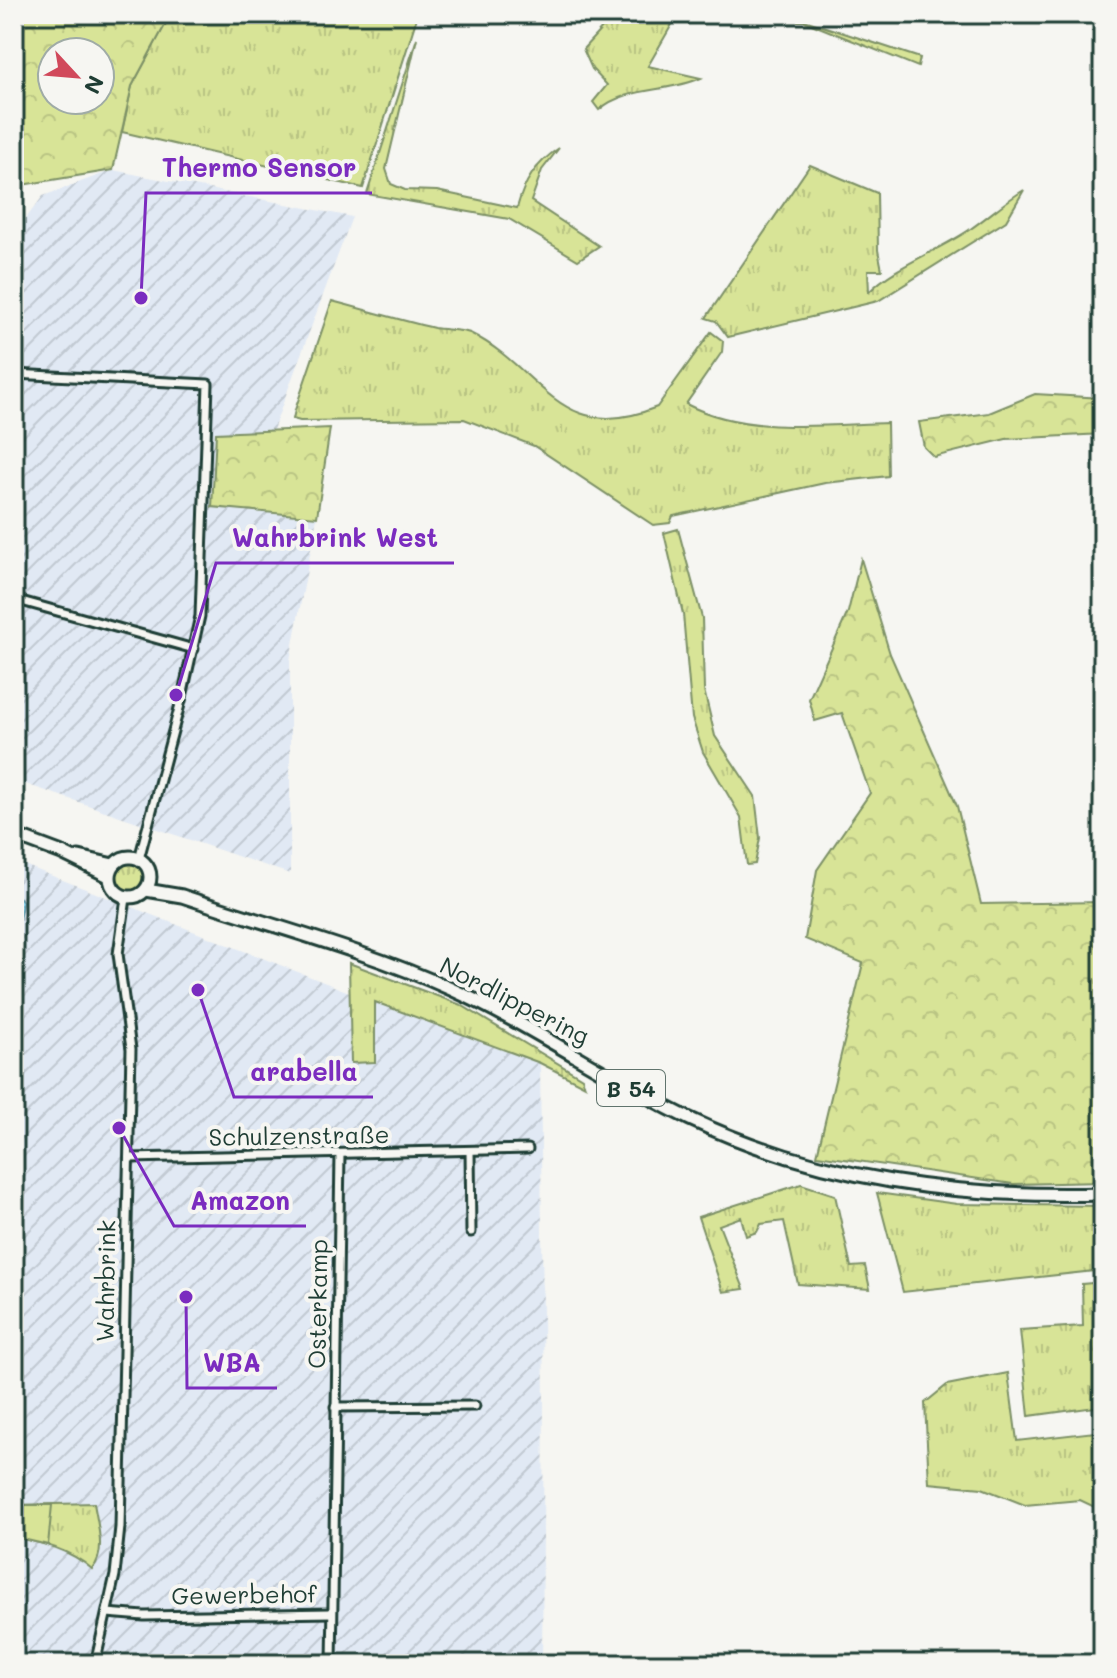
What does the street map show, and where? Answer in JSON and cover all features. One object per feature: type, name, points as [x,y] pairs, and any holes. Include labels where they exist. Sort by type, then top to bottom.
[{"type":"main road","points":[[14,835],[111,870]]},
{"type":"main road","points":[[126,857],[139,859],[148,868],[150,877],[146,890],[136,897],[126,898],[114,891],[111,870],[126,857]]},
{"type":"main road","name":"Nordlippering","points":[[150,877],[182,896]]},
{"type":"main road","name":"Nordlippering","points":[[146,890],[182,896],[447,987],[514,1019],[687,1118],[766,1151],[847,1174],[912,1186],[1017,1194],[1103,1194]]},
{"type":"street","points":[[14,374],[208,384],[200,616],[139,859]]},
{"type":"street","points":[[14,599],[194,649]]},
{"type":"street","name":"Wahrbrink","points":[[95,1664],[107,1613],[120,1527],[130,1041],[118,954],[126,898]]},
{"type":"street","name":"Schulzenstraße","points":[[129,1158],[528,1149]]},
{"type":"street","points":[[470,1151],[471,1232]]},
{"type":"street","name":"Osterkamp","points":[[331,1613],[340,1154]]},
{"type":"street","points":[[335,1407],[475,1406]]},
{"type":"street","name":"Gewerbehof","points":[[107,1613],[144,1616],[331,1613],[332,1664]]},
{"type":"shaded area","points":[[113,170],[352,217],[273,430],[216,433],[212,507],[317,517],[290,660],[290,874],[14,780],[14,234],[43,196]]},
{"type":"shaded area","points":[[14,861],[349,992],[351,1063],[375,1062],[374,1002],[540,1063],[544,1400],[542,1664],[14,1664]]},
{"type":"green space","points":[[14,14],[171,14],[132,86],[113,170],[22,185],[14,173]]},
{"type":"green space","points":[[171,14],[418,14],[363,188],[122,132],[132,86]]},
{"type":"green space","points":[[615,14],[678,14],[648,66],[701,78],[634,93],[599,110],[593,102],[607,85],[592,69],[583,49]]},
{"type":"green space","points":[[786,14],[920,58],[918,67],[804,21],[784,21]]},
{"type":"green space","points":[[417,38],[386,169],[391,184],[405,190],[437,191],[517,208],[532,174],[543,160],[559,148],[542,170],[531,201],[599,246],[578,260],[509,219],[367,194]]},
{"type":"green space","points":[[810,165],[877,193],[878,250],[882,270],[868,270],[869,292],[903,267],[957,238],[1024,190],[1006,221],[878,301],[728,337],[716,321],[706,318]]},
{"type":"green space","points":[[332,301],[434,328],[470,333],[495,348],[554,398],[574,410],[597,417],[624,417],[657,407],[711,332],[723,341],[722,352],[686,404],[709,414],[759,424],[811,426],[887,423],[888,476],[825,483],[673,516],[670,523],[653,525],[534,446],[464,419],[293,419]]},
{"type":"green space","points":[[1035,394],[1103,398],[1103,434],[1006,439],[934,457],[924,447],[919,422],[989,413]]},
{"type":"green space","points":[[330,428],[317,517],[212,507],[216,433]]},
{"type":"green space","points":[[678,529],[702,618],[704,690],[715,736],[755,796],[760,838],[755,864],[747,865],[741,817],[703,752],[692,718],[683,614],[664,533]]},
{"type":"green space","points":[[861,559],[890,654],[957,806],[981,904],[1103,902],[1103,1182],[1013,1184],[817,1155],[863,963],[805,939],[817,870],[870,793],[842,713],[815,721],[809,699],[848,612]]},
{"type":"green space","points":[[129,862],[140,867],[145,878],[140,889],[129,894],[118,889],[113,878],[118,867]]},
{"type":"green space","points":[[349,963],[461,1005],[582,1078],[585,1086],[540,1063],[375,1002],[375,1062],[351,1063]]},
{"type":"green space","points":[[801,1184],[835,1195],[851,1267],[865,1266],[870,1289],[798,1284],[784,1221],[761,1224],[757,1232],[746,1236],[741,1217],[719,1225],[744,1289],[723,1292],[698,1217]]},
{"type":"green space","points":[[877,1193],[957,1204],[1103,1206],[1103,1270],[903,1292]]},
{"type":"green space","points":[[1103,1282],[1103,1406],[1029,1416],[1020,1330],[1083,1326],[1082,1284]]},
{"type":"green space","points":[[1008,1373],[1017,1441],[1103,1431],[1103,1511],[1080,1500],[1025,1505],[982,1488],[929,1483],[925,1403],[947,1385]]},
{"type":"green space","points":[[94,1503],[100,1546],[97,1562],[92,1569],[65,1552],[14,1537],[14,1505]]},
{"type":"green space","points":[[14,1505],[52,1505],[48,1545],[14,1537]]},
{"type":"water","points":[[14,892],[23,901],[14,942]]},
{"type":"place","name":"Thermo Sensor","points":[[141,298]]},
{"type":"place","name":"Wahrbrink West","points":[[176,695]]},
{"type":"place","name":"arabella","points":[[198,990]]},
{"type":"place","name":"Amazon","points":[[119,1128]]},
{"type":"place","name":"WBA","points":[[186,1297]]}]
